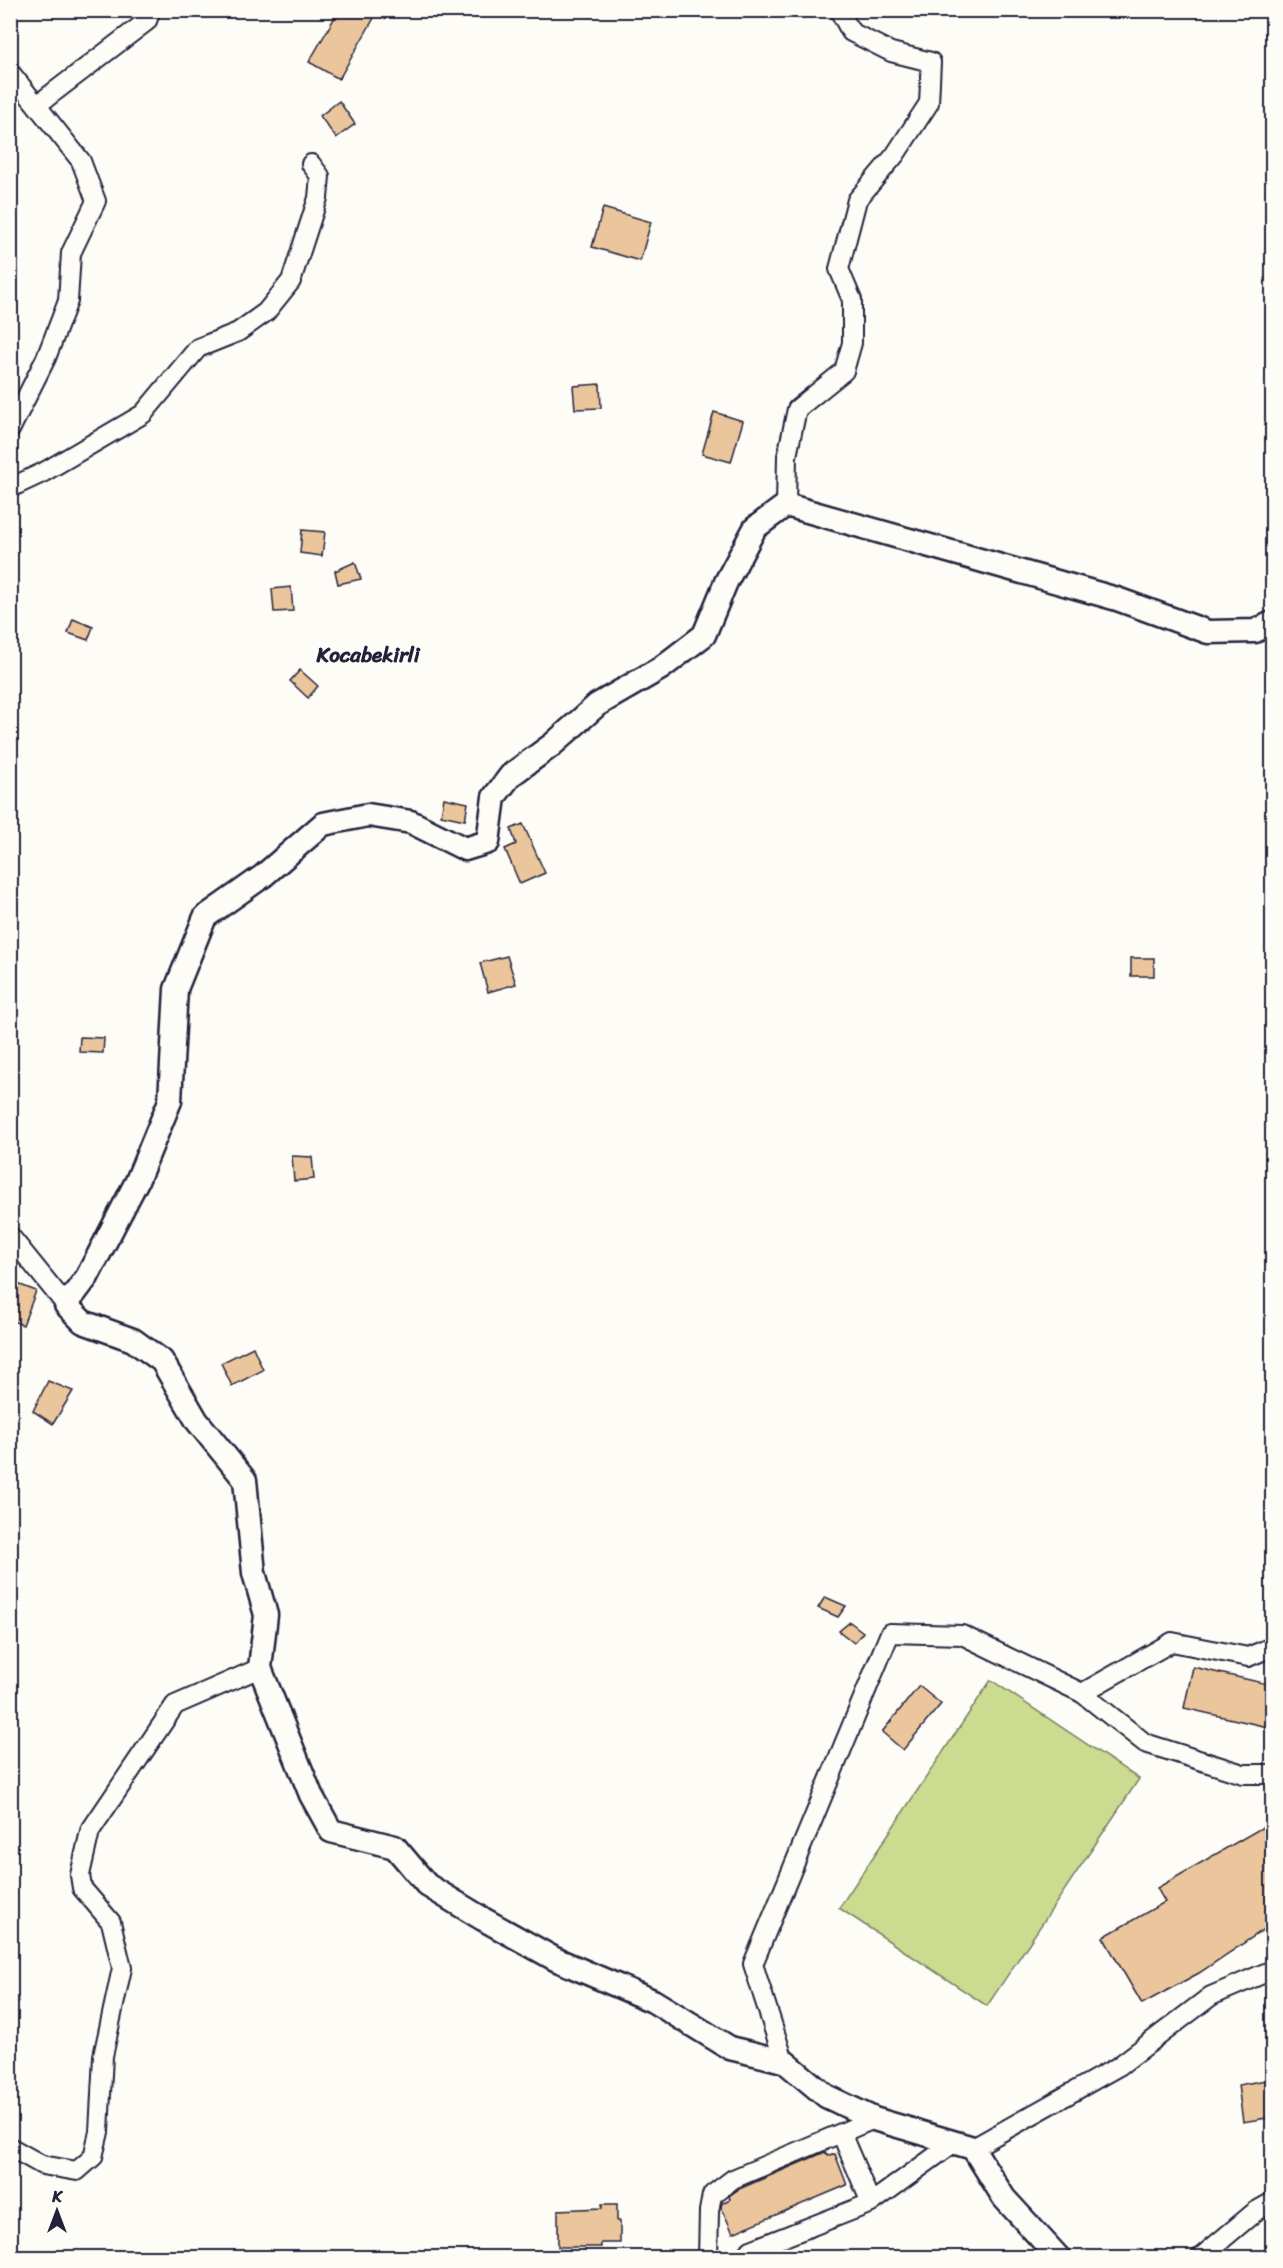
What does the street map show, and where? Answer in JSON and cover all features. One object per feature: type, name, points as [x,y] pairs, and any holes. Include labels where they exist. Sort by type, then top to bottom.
[{"type":"street","points":[[37,105],[147,21],[151,10]]},
{"type":"street","points":[[786,505],[787,456],[797,409],[844,371],[852,344],[852,300],[839,269],[857,200],[895,154],[928,103],[931,63],[891,52],[851,32],[839,10]]},
{"type":"street","points":[[10,72],[81,161],[96,201],[71,253],[68,301],[46,358],[10,430]]},
{"type":"street","points":[[10,488],[44,472],[143,414],[198,348],[238,332],[266,312],[291,281],[318,198],[320,176],[311,164]]},
{"type":"street","points":[[786,505],[1117,599],[1208,632],[1255,631],[1272,623]]},
{"type":"street","points":[[66,1305],[87,1276],[137,1181],[170,1101],[176,989],[205,917],[263,876],[323,824],[368,815],[411,822],[465,849],[488,842],[494,797],[511,775],[552,745],[597,705],[661,668],[704,635],[726,582],[755,528],[786,505]]},
{"type":"street","points":[[10,1236],[66,1305],[83,1322],[133,1340],[162,1361],[197,1421],[245,1480],[254,1573],[266,1615],[260,1668],[311,1795],[331,1831],[394,1847],[427,1885],[555,1959],[653,2001],[730,2048],[784,2061],[826,2096],[874,2119],[962,2146],[1004,2199],[1059,2258]]},
{"type":"street","points":[[784,2061],[753,1964],[890,1633],[962,1635],[1082,1693],[1145,1743],[1243,1774],[1272,1774]]},
{"type":"street","points":[[1082,1693],[1172,1642],[1248,1657],[1272,1647]]},
{"type":"street","points":[[10,2147],[42,2165],[77,2171],[93,2157],[99,2132],[103,2056],[122,1968],[111,1922],[82,1888],[80,1875],[90,1831],[175,1705],[260,1668]]},
{"type":"street","points":[[742,2258],[751,2250],[871,2203],[962,2146],[1119,2066],[1211,1996],[1272,1970]]},
{"type":"street","points":[[708,2258],[709,2211],[712,2195],[734,2179],[874,2119]]},
{"type":"street","points":[[841,2133],[871,2203]]},
{"type":"street","points":[[1200,2258],[1256,2211],[1272,2202]]},
{"type":"green space","points":[[991,1680],[1139,1779],[987,2006],[839,1908]]},
{"type":"building","points":[[339,10],[362,10],[374,18],[339,79],[309,62]]},
{"type":"building","points":[[339,101],[355,124],[336,138],[320,116]]},
{"type":"building","points":[[603,208],[651,222],[640,261],[592,247]]},
{"type":"building","points":[[600,384],[601,408],[575,409],[573,386]]},
{"type":"building","points":[[714,412],[743,421],[731,462],[702,454]]},
{"type":"building","points":[[302,530],[325,532],[322,556],[300,553]]},
{"type":"building","points":[[355,562],[361,579],[338,584],[335,571]]},
{"type":"building","points":[[291,587],[293,611],[274,612],[272,589]]},
{"type":"building","points":[[73,619],[93,627],[88,640],[68,633]]},
{"type":"building","points":[[300,670],[318,686],[308,698],[290,681]]},
{"type":"building","points":[[444,798],[468,803],[465,820],[441,815]]},
{"type":"building","points":[[523,824],[545,873],[520,884],[505,849],[516,844],[511,829]]},
{"type":"building","points":[[507,956],[516,984],[488,992],[480,963]]},
{"type":"building","points":[[1131,958],[1154,958],[1154,976],[1131,976]]},
{"type":"building","points":[[80,1037],[104,1038],[103,1053],[79,1052]]},
{"type":"building","points":[[292,1156],[312,1157],[314,1179],[294,1181]]},
{"type":"building","points":[[10,1281],[36,1291],[23,1325],[10,1320]]},
{"type":"building","points":[[253,1347],[263,1370],[232,1386],[221,1363]]},
{"type":"building","points":[[48,1381],[73,1391],[53,1424],[33,1411]]},
{"type":"building","points":[[825,1597],[846,1606],[838,1617],[818,1608]]},
{"type":"building","points":[[850,1622],[863,1632],[854,1643],[839,1631]]},
{"type":"building","points":[[1193,1667],[1272,1685],[1272,1728],[1184,1708]]},
{"type":"building","points":[[919,1686],[941,1704],[903,1750],[882,1732]]},
{"type":"building","points":[[1268,1824],[1272,1833],[1272,1924],[1199,1973],[1142,2004],[1103,1937],[1165,1902],[1157,1888]]},
{"type":"building","points":[[1272,2079],[1272,2117],[1243,2122],[1238,2085]]},
{"type":"building","points":[[825,2152],[828,2156],[835,2154],[847,2185],[733,2233],[721,2207],[722,2203],[730,2199],[729,2196],[739,2189]]},
{"type":"building","points":[[602,2204],[617,2204],[620,2243],[601,2243],[601,2247],[558,2247],[558,2210],[602,2208]]},
{"type":"district","name":"Kocabekirli","points":[[368,655]]}]
